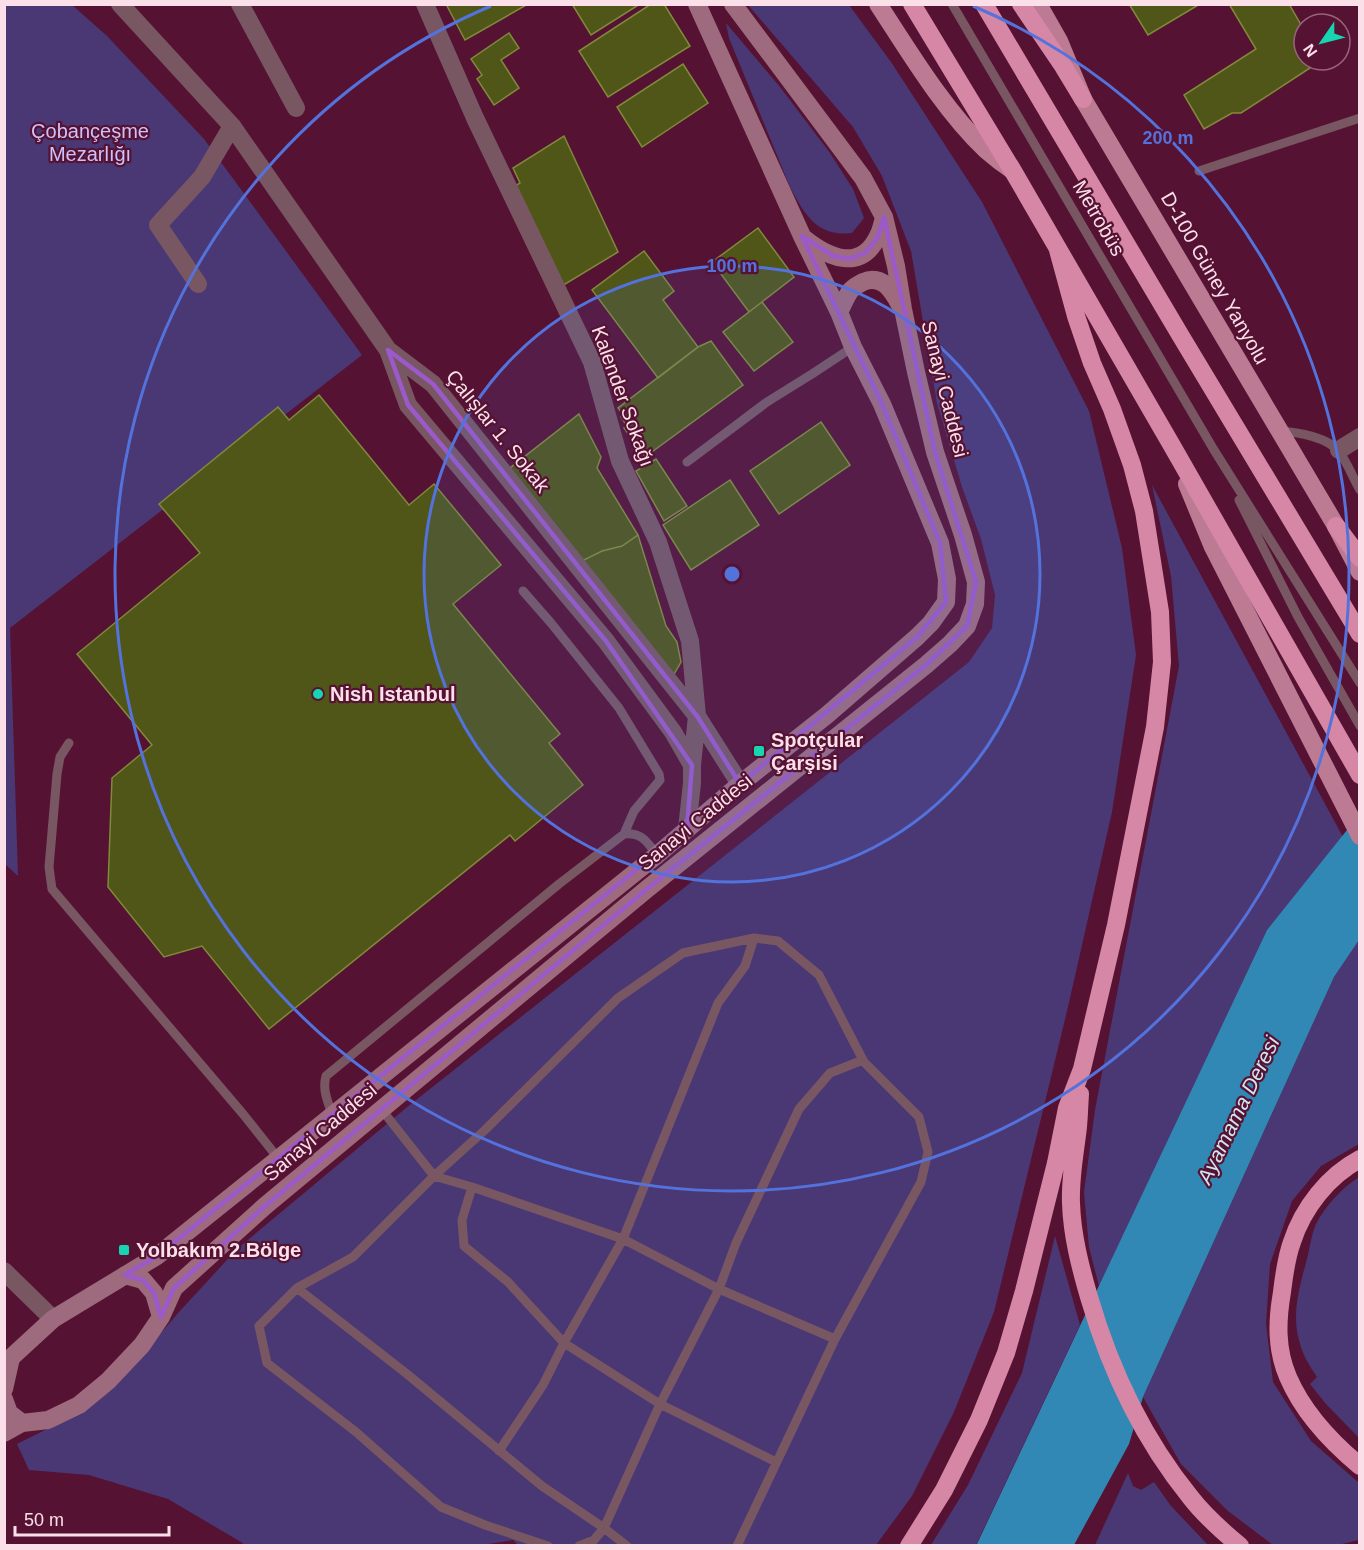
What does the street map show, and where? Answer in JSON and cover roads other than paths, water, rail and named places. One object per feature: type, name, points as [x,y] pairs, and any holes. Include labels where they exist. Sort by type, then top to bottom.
[{"type":"highway","points":[[912,4],[1013,171],[1359,775]]},
{"type":"highway","points":[[984,4],[1359,634]]},
{"type":"highway","points":[[1021,4],[1083,99]]},
{"type":"highway","points":[[909,1545],[944,1490],[979,1420],[1006,1353],[1024,1291],[1068,1108],[1082,1069],[1116,925],[1155,727],[1162,662],[1160,612],[1144,511],[1132,465],[1079,326],[1058,250]]},
{"type":"highway","points":[[1336,526],[1359,558]]},
{"type":"highway","points":[[1082,1069],[1071,1203],[1075,1241],[1095,1318],[1126,1395],[1144,1431],[1172,1474],[1192,1499],[1215,1524],[1240,1545]]},
{"type":"highway","points":[[1359,1159],[1334,1177],[1316,1196],[1304,1215],[1289,1254],[1279,1309],[1278,1332],[1280,1352],[1288,1377],[1301,1400],[1316,1422],[1359,1466]]},
{"type":"main road","name":"Sanayi Caddesi","points":[[4,1389],[7,1357],[53,1319],[157,1256],[657,855],[740,784],[827,715],[917,637],[932,623],[946,602],[946,579],[940,543],[882,404],[802,236],[697,4]]},
{"type":"main road","name":"Sanayi Caddesi","points":[[4,1433],[22,1423],[48,1420],[79,1405],[108,1381],[142,1345],[161,1317],[174,1288],[265,1206],[646,889],[927,665],[968,626],[975,604],[976,582],[935,452],[884,217],[863,178],[733,4]]},
{"type":"main road","points":[[878,4],[953,113],[986,150],[1013,171]]},
{"type":"main road","name":"D-100 Güney Yanyolu","points":[[1038,4],[1059,41],[1083,99],[1336,526],[1359,572]]},
{"type":"main road","points":[[802,236],[825,253],[850,259],[865,253],[878,237],[884,217]]},
{"type":"main road","points":[[839,312],[851,291],[869,279],[880,280],[892,290],[903,309]]},
{"type":"main road","points":[[1171,444],[1213,547],[1359,836]]},
{"type":"main road","points":[[246,1184],[265,1206]]},
{"type":"main road","points":[[125,1275],[143,1280],[154,1293],[161,1317]]},
{"type":"main road","points":[[4,1399],[9,1413],[22,1423]]},
{"type":"street","name":"Çalışlar 1. Sokak","points":[[120,4],[232,126],[388,350],[433,384],[697,716],[740,784]]},
{"type":"street","points":[[240,4],[296,108]]},
{"type":"street","name":"Kalender Sokağı","points":[[424,4],[475,118],[592,362],[620,461],[658,542],[690,641],[697,716],[687,829]]},
{"type":"street","points":[[198,284],[158,225],[202,177],[232,126]]},
{"type":"street","points":[[388,350],[408,405],[606,641],[673,732],[692,765]]},
{"type":"street","points":[[1339,450],[1359,437]]},
{"type":"street","points":[[4,1271],[53,1319]]},
{"type":"lane","name":"Metrobüs","points":[[952,4],[1214,450],[1359,683]]},
{"type":"lane","points":[[1199,171],[1359,118]]},
{"type":"lane","points":[[687,462],[767,402],[853,346]]},
{"type":"lane","points":[[1279,432],[1313,437],[1339,450],[1359,490]]},
{"type":"lane","name":"Metrobüs","points":[[1214,450],[1299,617],[1359,726]]},
{"type":"lane","points":[[332,1115],[323,1084],[326,1076],[559,884],[624,834],[634,811],[660,780],[659,774],[619,708],[523,591]]},
{"type":"lane","points":[[69,742],[60,757],[57,774],[50,867],[52,889],[278,1158]]},
{"type":"lane","points":[[624,834],[633,833],[643,838],[657,855]]},
{"type":"lane","points":[[499,1450],[543,1385],[623,1239],[718,1003],[745,966],[754,938]]},
{"type":"lane","points":[[548,1545],[484,1525],[441,1507],[356,1431],[267,1363],[259,1326],[297,1288],[353,1257],[618,998],[683,953],[754,938],[778,941],[819,975],[863,1060],[919,1117],[928,1152],[921,1182],[835,1339],[737,1545]]},
{"type":"lane","points":[[579,1545],[594,1540],[604,1528],[660,1404],[719,1289],[736,1243],[799,1109],[830,1073],[863,1060]]},
{"type":"lane","points":[[382,1110],[434,1176],[472,1186],[623,1239],[719,1289],[835,1339]]},
{"type":"lane","points":[[472,1186],[462,1220],[464,1246],[508,1282],[564,1343],[660,1404],[777,1462]]},
{"type":"lane","points":[[297,1288],[407,1374],[543,1486],[627,1545]]},
{"type":"water","name":"Ayamama Deresi","points":[[1359,815],[1359,940],[1334,977],[1143,1397],[1129,1444],[1074,1545],[976,1546],[1267,930]]},
{"type":"place","name":"Nish Istanbul","points":[[318,694]]},
{"type":"place","name":"Spotçular Çarşisi","points":[[759,751]]},
{"type":"place","name":"Yolbakım 2.Bölge","points":[[124,1250]]},
{"type":"park label","name":"Çobançeşme Mezarlığı","points":[[90,142]]}]
